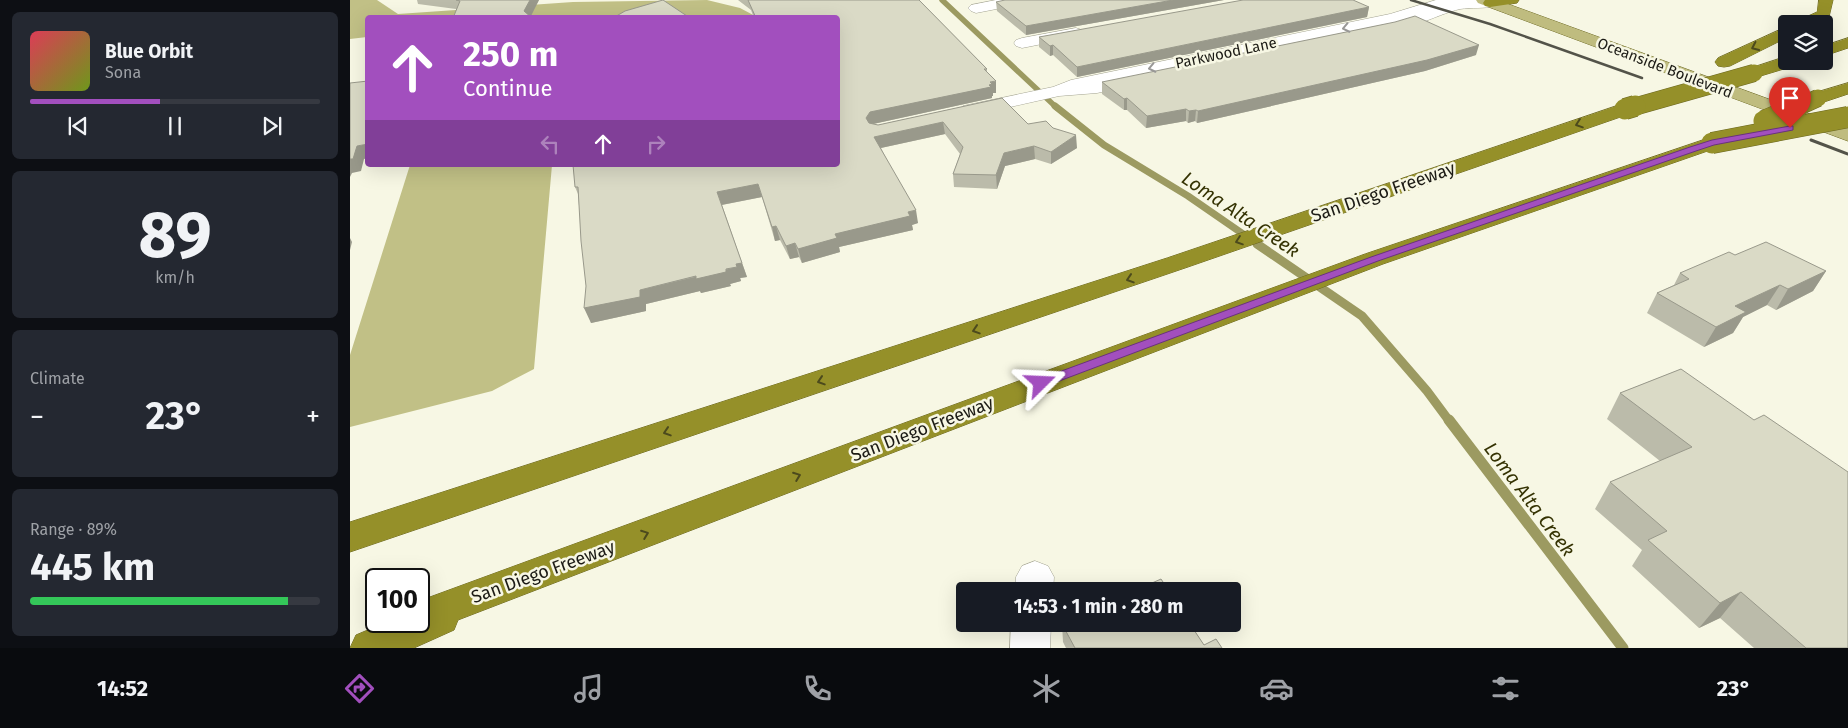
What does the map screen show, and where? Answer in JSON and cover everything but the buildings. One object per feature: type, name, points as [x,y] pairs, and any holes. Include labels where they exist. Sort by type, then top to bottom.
[{"type":"highway","points":[[1486,1],[1512,0]]},
{"type":"highway","points":[[1822,15],[1824,14],[1826,0]]},
{"type":"highway","points":[[1625,108],[1778,36]]},
{"type":"highway","points":[[1833,48],[1848,43]]},
{"type":"highway","name":"San Diego Freeway","points":[[350,537],[1176,263],[1625,108],[1778,65]]},
{"type":"highway","name":"San Diego Freeway","points":[[430,614],[556,568],[1228,312],[1374,259],[1712,143],[1818,98],[1848,88]]},
{"type":"highway","points":[[1712,143],[1848,117]]},
{"type":"highway","points":[[370,648],[556,568]]},
{"type":"highway","points":[[350,644],[379,633]]},
{"type":"main road","name":"Oceanside Boulevard","points":[[1486,1],[1848,135]]},
{"type":"street","points":[[976,8],[1022,0]]},
{"type":"street","name":"Parkwood Lane","points":[[1059,91],[1071,85],[1393,18],[1452,0]]},
{"type":"street","name":"Parkwood Lane","points":[[948,115],[1059,91],[1097,88],[1412,21],[1458,5],[1486,1]]},
{"type":"street","points":[[1022,43],[1088,31]]},
{"type":"street","points":[[1030,648],[1031,632]]},
{"type":"shaded area","points":[[350,0],[377,0],[398,14],[573,2],[707,0],[740,8],[753,15],[365,15],[365,37],[350,39]]},
{"type":"shaded area","points":[[409,167],[552,167],[534,369],[492,391],[350,427],[350,355]]},
{"type":"waterway","name":"Loma Alta Creek","points":[[942,0],[1057,108]]},
{"type":"waterway","name":"Loma Alta Creek","points":[[1055,106],[1104,145],[1188,196],[1259,245]]},
{"type":"waterway","name":"Loma Alta Creek","points":[[1257,244],[1362,316],[1427,391],[1450,422]]},
{"type":"waterway","name":"Loma Alta Creek","points":[[1449,420],[1623,648]]},
{"type":"railway","points":[[1411,0],[1490,24],[1642,78]]},
{"type":"railway","points":[[1811,140],[1848,154]]},
{"type":"route","points":[[1041,383],[1374,259],[1693,149],[1712,143],[1790,128]]}]
